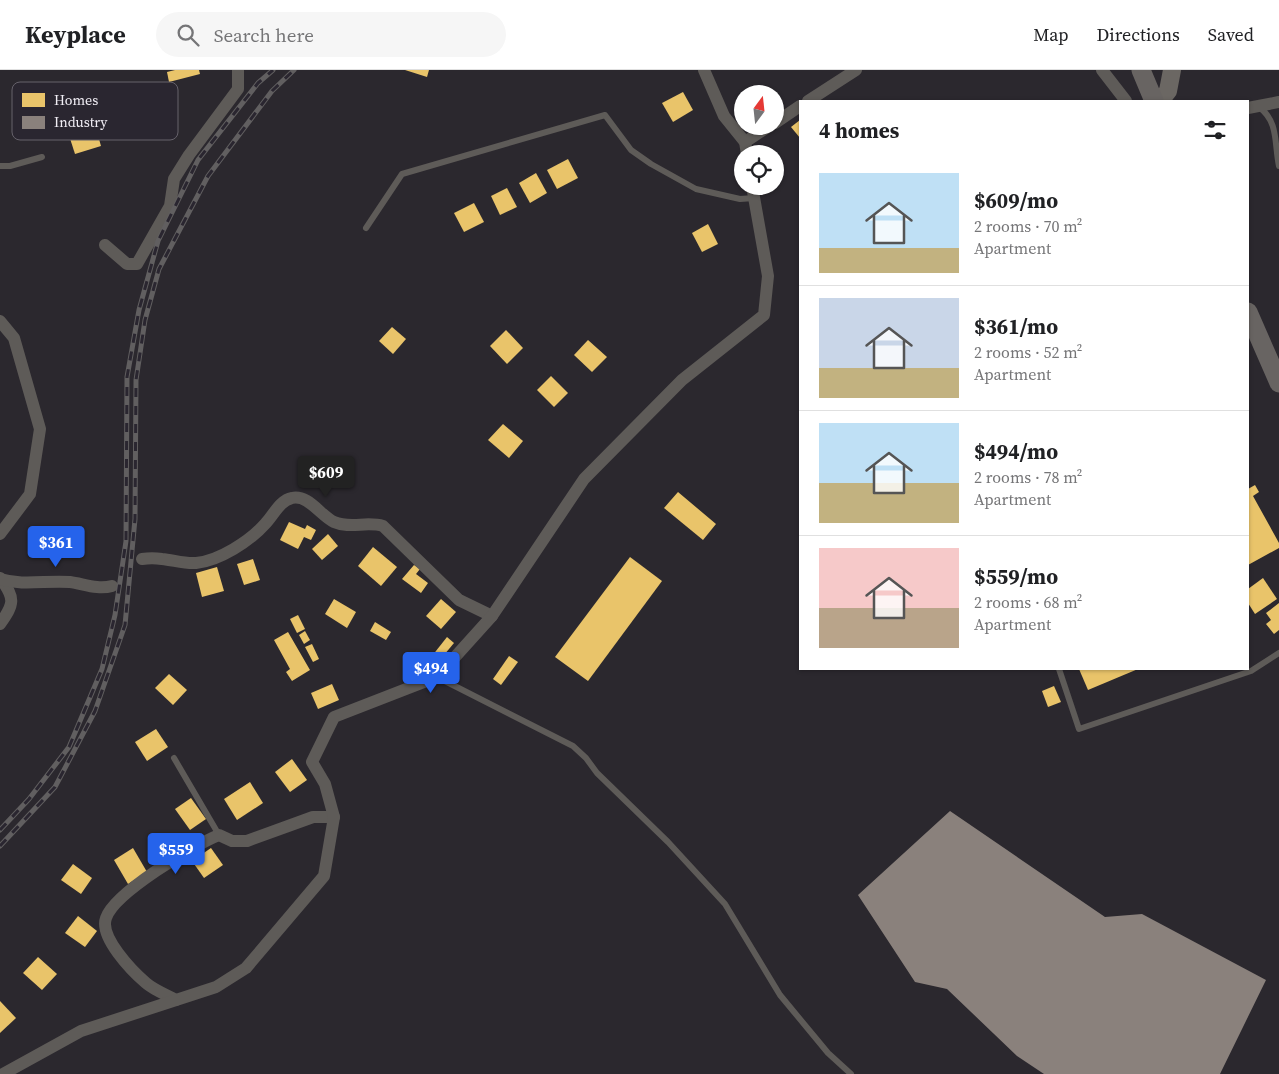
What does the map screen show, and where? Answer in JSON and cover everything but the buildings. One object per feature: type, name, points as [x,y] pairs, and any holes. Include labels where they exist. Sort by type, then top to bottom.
[{"type":"main road","points":[[1142,70],[1154,100]]},
{"type":"main road","points":[[1249,314],[1279,383]]},
{"type":"street","points":[[105,245],[127,264],[137,264],[170,206],[174,179],[189,155],[238,89],[238,70]]},
{"type":"street","points":[[704,70],[724,116],[744,145]]},
{"type":"street","points":[[810,100],[856,70]]},
{"type":"street","points":[[1102,70],[1125,100]]},
{"type":"street","points":[[1161,100],[1168,91],[1172,70]]},
{"type":"street","points":[[1253,107],[1279,102]]},
{"type":"street","points":[[784,117],[799,107]]},
{"type":"street","points":[[749,145],[760,135]]},
{"type":"street","points":[[3,1074],[81,1031],[216,986],[246,968],[324,876],[334,816],[325,784],[312,762],[334,717],[437,677],[492,616],[584,478],[682,380],[764,315],[768,276],[754,195]]},
{"type":"street","points":[[0,322],[14,338],[40,429],[30,494],[0,534]]},
{"type":"street","points":[[142,558],[160,558],[195,563],[209,560],[252,537],[266,524],[284,501],[293,497],[305,500],[334,522],[350,526],[373,523],[383,526],[459,600],[492,616]]},
{"type":"street","points":[[0,578],[21,583],[70,582],[103,588],[112,586]]},
{"type":"street","points":[[0,578],[11,593],[12,608],[0,624]]},
{"type":"street","points":[[176,1000],[147,984],[116,951],[106,934],[106,917],[112,908],[128,892],[155,871],[206,840],[219,835],[232,841],[248,841],[313,817],[334,816]]},
{"type":"lane","points":[[1253,107],[1268,112],[1274,122],[1279,166]]},
{"type":"lane","points":[[366,228],[402,174],[605,115],[630,150],[651,164],[696,189],[740,199],[747,195]]},
{"type":"lane","points":[[0,166],[10,166],[42,157]]},
{"type":"lane","points":[[1059,670],[1079,729],[1252,671],[1279,653]]},
{"type":"lane","points":[[437,677],[573,746],[586,758],[597,773],[668,842],[725,904],[780,995],[828,1052],[851,1074]]},
{"type":"lane","points":[[174,758],[219,835]]},
{"type":"railway","points":[[0,830],[29,799],[69,747],[102,669],[115,615],[126,541],[127,377],[139,310],[158,241],[198,160],[258,83],[273,70]]},
{"type":"railway","points":[[0,846],[55,787],[95,711],[125,625],[135,519],[136,380],[145,320],[159,269],[208,176],[272,91],[294,70]]}]
